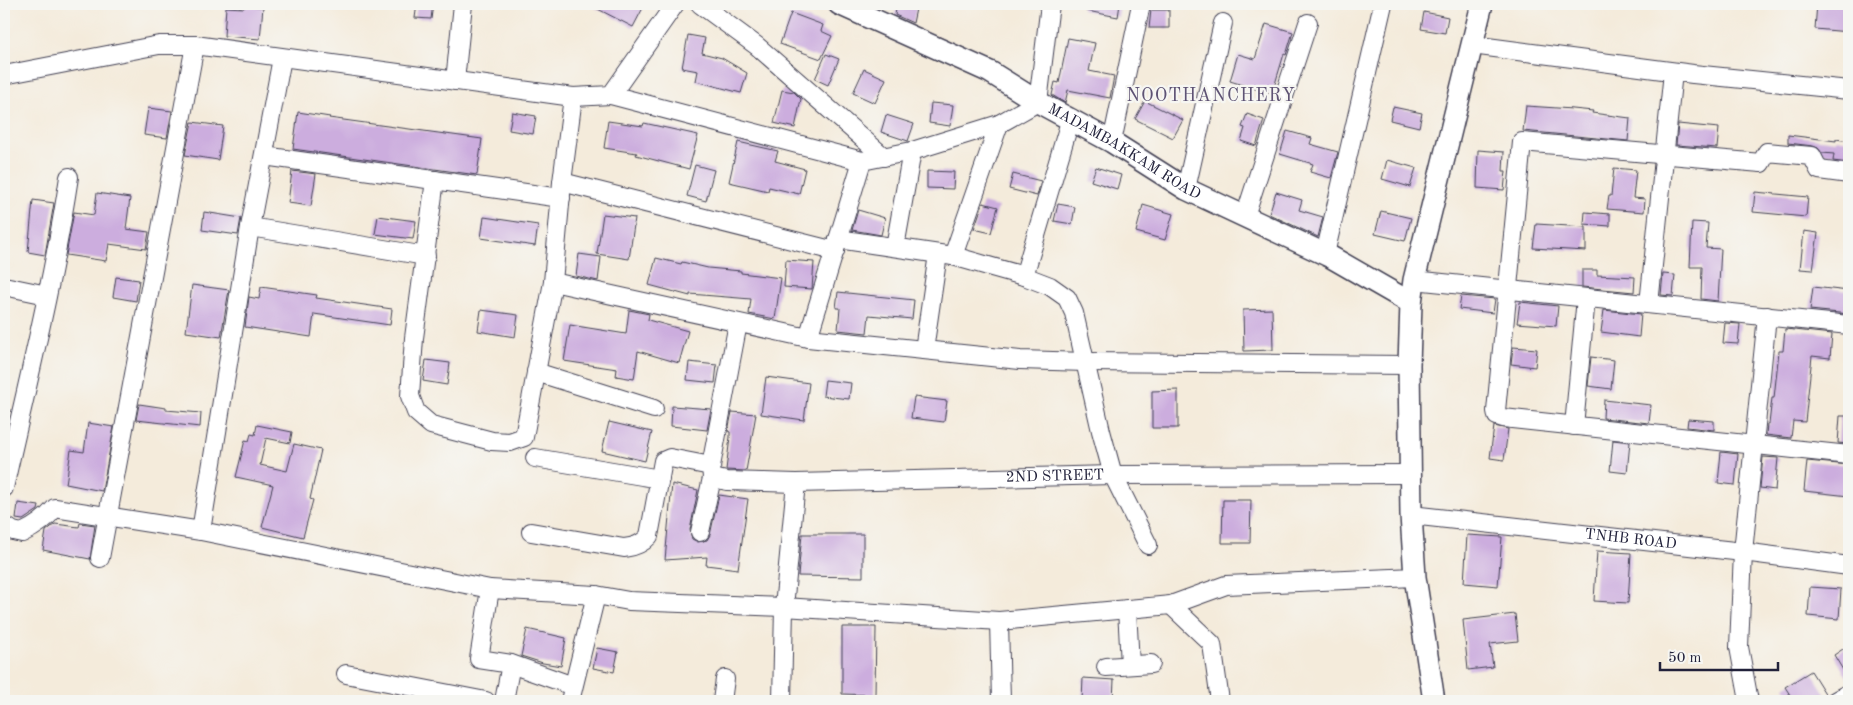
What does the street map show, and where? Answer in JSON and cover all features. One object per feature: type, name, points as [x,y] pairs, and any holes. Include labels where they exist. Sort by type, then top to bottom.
[{"type":"street","points":[[455,81],[463,4]]},
{"type":"street","points":[[611,95],[675,4]]},
{"type":"street","points":[[700,4],[757,46],[884,157]]},
{"type":"street","name":"MADAMBAKKAM ROAD","points":[[839,4],[990,72],[1038,102],[1112,142],[1186,189],[1325,254],[1411,303]]},
{"type":"street","points":[[4,75],[159,45],[195,45],[573,97],[611,95],[862,161],[912,151],[999,124],[1038,102],[1050,4]]},
{"type":"street","points":[[1112,142],[1140,4]]},
{"type":"street","points":[[1325,254],[1383,4]]},
{"type":"street","points":[[1434,701],[1415,577],[1411,515],[1409,365],[1411,303],[1414,280],[1482,4]]},
{"type":"street","points":[[1186,189],[1223,23]]},
{"type":"street","points":[[1245,216],[1308,23]]},
{"type":"street","points":[[100,558],[195,45]]},
{"type":"street","points":[[1472,45],[1673,72],[1849,90]]},
{"type":"street","points":[[201,531],[250,227],[282,58]]},
{"type":"street","points":[[1649,304],[1673,72]]},
{"type":"street","points":[[435,180],[414,338],[410,396],[416,412],[431,424],[492,442],[510,442],[524,437],[553,282],[573,97]]},
{"type":"street","points":[[1024,276],[1070,118]]},
{"type":"street","points":[[924,350],[946,255],[999,124]]},
{"type":"street","points":[[1849,174],[1818,170],[1812,156],[1767,152],[1761,163],[1522,142],[1506,289],[1496,414],[1503,418],[1849,455]]},
{"type":"street","points":[[895,248],[912,151]]},
{"type":"street","points":[[264,156],[435,180],[562,190],[837,245],[895,248],[946,255],[1024,276],[1050,286],[1068,298],[1074,313],[1113,475],[1148,545]]},
{"type":"street","points":[[808,338],[862,161]]},
{"type":"street","points":[[4,488],[47,295],[69,177]]},
{"type":"street","points":[[250,227],[426,256]]},
{"type":"street","points":[[1414,280],[1849,325]]},
{"type":"street","points":[[553,282],[808,338],[1020,360],[1409,365]]},
{"type":"street","points":[[4,286],[47,295]]},
{"type":"street","points":[[1574,426],[1586,298]]},
{"type":"street","points":[[1749,701],[1739,647],[1743,552],[1767,316]]},
{"type":"street","points":[[700,532],[738,323]]},
{"type":"street","points":[[536,372],[654,409]]},
{"type":"street","points":[[531,532],[624,548],[643,543],[649,536],[660,479],[535,458]]},
{"type":"street","name":"2ND STREET","points":[[660,479],[663,461],[666,458],[712,472],[727,481],[796,483],[1113,475],[1411,474]]},
{"type":"street","points":[[782,701],[784,607],[796,483]]},
{"type":"street","points":[[4,525],[13,531],[22,533],[48,517],[55,508],[201,531],[490,589],[596,595],[629,601],[784,607],[999,621],[1171,605],[1226,585],[1415,577]]},
{"type":"street","name":"TNHB ROAD","points":[[1411,515],[1743,552],[1849,566]]},
{"type":"street","points":[[490,589],[480,659],[511,664],[572,694],[596,595]]},
{"type":"street","points":[[1171,605],[1212,644],[1220,701]]},
{"type":"street","points":[[1127,609],[1130,665]]},
{"type":"street","points":[[999,621],[1001,701]]},
{"type":"street","points":[[504,701],[511,664]]},
{"type":"street","points":[[1106,667],[1151,664]]},
{"type":"street","points":[[346,674],[486,701]]},
{"type":"street","points":[[722,701],[725,679]]},
{"type":"street","points":[[1835,701],[1849,693]]},
{"type":"building","points":[[417,4],[433,4],[431,19],[415,18]]},
{"type":"building","points":[[588,4],[645,4],[633,27]]},
{"type":"building","points":[[897,4],[917,4],[913,23],[895,15]]},
{"type":"building","points":[[1082,4],[1120,4],[1118,17],[1082,10]]},
{"type":"building","points":[[1817,4],[1849,4],[1849,32],[1815,29]]},
{"type":"building","points":[[245,6],[263,7],[260,39],[224,36],[226,7],[244,8]]},
{"type":"building","points":[[1151,10],[1169,10],[1169,28],[1149,28]]},
{"type":"building","points":[[1424,12],[1448,17],[1445,33],[1421,29]]},
{"type":"building","points":[[791,13],[823,25],[821,31],[832,36],[821,59],[780,44]]},
{"type":"building","points":[[1266,24],[1293,32],[1272,94],[1230,81],[1238,54],[1255,59]]},
{"type":"building","points":[[688,35],[705,38],[702,53],[722,58],[747,73],[741,93],[696,81],[698,71],[682,68]]},
{"type":"building","points":[[1068,38],[1095,43],[1089,71],[1114,76],[1110,98],[1068,90],[1065,103],[1052,95],[1055,82],[1059,83]]},
{"type":"building","points":[[826,54],[839,59],[828,85],[815,79]]},
{"type":"building","points":[[864,69],[886,79],[875,103],[853,93]]},
{"type":"building","points":[[782,90],[794,92],[801,99],[795,128],[774,123]]},
{"type":"building","points":[[1145,101],[1183,120],[1173,138],[1135,119]]},
{"type":"building","points":[[931,103],[953,105],[950,126],[929,123]]},
{"type":"building","points":[[1526,106],[1593,111],[1592,113],[1630,118],[1628,141],[1523,131]]},
{"type":"building","points":[[1393,107],[1422,113],[1419,127],[1390,120]]},
{"type":"building","points":[[148,108],[172,111],[167,138],[144,135]]},
{"type":"building","points":[[298,112],[482,139],[477,175],[293,149]]},
{"type":"building","points":[[512,112],[536,116],[533,134],[509,130]]},
{"type":"building","points":[[1247,114],[1264,120],[1256,146],[1241,141],[1245,128],[1242,127]]},
{"type":"building","points":[[886,115],[914,124],[908,141],[881,132]]},
{"type":"building","points":[[608,121],[643,126],[644,123],[698,135],[689,169],[636,155],[637,153],[604,148]]},
{"type":"building","points":[[192,122],[223,126],[218,160],[185,155]]},
{"type":"building","points":[[1678,124],[1719,128],[1717,148],[1676,145]]},
{"type":"building","points":[[1287,131],[1312,138],[1310,144],[1338,152],[1331,178],[1310,172],[1313,164],[1280,154]]},
{"type":"building","points":[[1788,135],[1849,141],[1849,163],[1833,161],[1834,154],[1822,153],[1813,146],[1788,143]]},
{"type":"building","points":[[738,142],[778,151],[775,161],[805,169],[799,194],[769,187],[768,191],[729,182]]},
{"type":"building","points":[[1478,150],[1504,152],[1503,171],[1506,171],[1504,190],[1477,188]]},
{"type":"building","points":[[1387,160],[1416,168],[1410,187],[1382,179]]},
{"type":"building","points":[[695,165],[714,170],[706,201],[687,196]]},
{"type":"building","points":[[1096,167],[1121,175],[1117,189],[1091,181]]},
{"type":"building","points":[[1614,168],[1636,170],[1633,198],[1645,199],[1644,212],[1607,209],[1609,196],[1611,196]]},
{"type":"building","points":[[292,171],[316,174],[311,206],[288,203]]},
{"type":"building","points":[[927,171],[954,172],[953,189],[927,188]]},
{"type":"building","points":[[1013,174],[1041,181],[1037,196],[1009,189]]},
{"type":"building","points":[[1276,192],[1302,200],[1299,210],[1323,217],[1318,237],[1269,214]]},
{"type":"building","points":[[1755,192],[1808,197],[1806,217],[1753,212]]},
{"type":"building","points":[[97,193],[130,198],[126,229],[149,232],[146,249],[109,244],[106,261],[66,255],[74,212],[94,215]]},
{"type":"building","points":[[33,200],[54,203],[45,255],[28,252]]},
{"type":"building","points":[[983,203],[998,207],[991,233],[974,229]]},
{"type":"building","points":[[1058,204],[1075,207],[1072,224],[1054,221]]},
{"type":"building","points":[[1143,205],[1173,214],[1165,240],[1136,232]]},
{"type":"building","points":[[858,210],[885,218],[881,235],[852,230]]},
{"type":"building","points":[[1381,211],[1411,218],[1405,241],[1375,234]]},
{"type":"building","points":[[204,212],[241,218],[238,235],[202,230]]},
{"type":"building","points":[[1585,212],[1610,214],[1610,226],[1584,224]]},
{"type":"building","points":[[603,214],[635,218],[629,259],[597,254]]},
{"type":"building","points":[[378,216],[416,221],[413,239],[375,234]]},
{"type":"building","points":[[484,217],[538,225],[535,246],[481,238]]},
{"type":"building","points":[[1692,222],[1708,223],[1706,248],[1721,249],[1718,301],[1701,299],[1702,267],[1690,267]]},
{"type":"building","points":[[1536,224],[1586,227],[1586,251],[1533,248]]},
{"type":"building","points":[[1804,231],[1818,233],[1813,270],[1800,269]]},
{"type":"building","points":[[579,254],[601,257],[598,281],[576,276]]},
{"type":"building","points":[[656,258],[681,264],[682,262],[708,268],[741,271],[741,273],[781,278],[775,319],[749,314],[751,299],[690,294],[690,296],[649,285]]},
{"type":"building","points":[[786,260],[814,262],[812,289],[784,287]]},
{"type":"building","points":[[1582,270],[1597,270],[1597,275],[1635,277],[1634,292],[1582,287]]},
{"type":"building","points":[[1663,274],[1675,275],[1673,296],[1661,295]]},
{"type":"building","points":[[116,277],[139,280],[136,301],[113,297]]},
{"type":"building","points":[[192,285],[229,290],[221,337],[186,332]]},
{"type":"building","points":[[261,287],[317,295],[316,298],[392,309],[390,325],[314,314],[311,337],[245,327],[249,297],[259,299]]},
{"type":"building","points":[[1813,287],[1849,291],[1849,314],[1810,310]]},
{"type":"building","points":[[838,292],[914,300],[912,319],[869,315],[867,333],[838,330],[840,308],[836,308]]},
{"type":"building","points":[[1461,296],[1495,299],[1493,313],[1459,309]]},
{"type":"building","points":[[1520,302],[1558,306],[1556,326],[1517,323]]},
{"type":"building","points":[[1272,309],[1273,350],[1244,351],[1243,310]]},
{"type":"building","points":[[481,310],[518,315],[515,337],[478,331]]},
{"type":"building","points":[[629,310],[649,314],[648,320],[688,331],[679,363],[638,351],[634,379],[616,376],[617,369],[564,361],[570,325],[626,334]]},
{"type":"building","points":[[1604,310],[1641,314],[1639,337],[1601,332]]},
{"type":"building","points":[[1725,323],[1740,324],[1738,344],[1723,343]]},
{"type":"building","points":[[1785,329],[1832,334],[1830,358],[1812,356],[1805,422],[1793,421],[1791,438],[1766,435],[1772,398],[1774,398],[1779,351],[1783,351]]},
{"type":"building","points":[[1513,347],[1537,349],[1535,367],[1511,364]]},
{"type":"building","points":[[1591,357],[1614,360],[1611,389],[1588,386]]},
{"type":"building","points":[[426,360],[450,363],[447,385],[423,381]]},
{"type":"building","points":[[689,362],[717,365],[715,383],[687,380]]},
{"type":"building","points":[[766,377],[809,383],[804,420],[761,414]]},
{"type":"building","points":[[825,380],[851,383],[849,399],[823,396]]},
{"type":"building","points":[[1178,390],[1178,428],[1152,428],[1152,391]]},
{"type":"building","points":[[914,397],[947,401],[944,422],[911,418]]},
{"type":"building","points":[[1604,400],[1651,405],[1649,423],[1603,418]]},
{"type":"building","points":[[139,404],[166,408],[166,410],[201,413],[200,427],[136,420]]},
{"type":"building","points":[[672,406],[711,409],[707,430],[671,426]]},
{"type":"building","points":[[732,412],[756,414],[746,471],[726,470],[730,437],[730,432],[728,431]]},
{"type":"building","points":[[1840,416],[1849,416],[1849,444],[1838,443]]},
{"type":"building","points":[[1688,419],[1714,421],[1714,430],[1687,427]]},
{"type":"building","points":[[609,422],[652,432],[645,461],[602,451]]},
{"type":"building","points":[[88,423],[114,427],[102,491],[66,484],[71,450],[84,452]]},
{"type":"building","points":[[257,425],[292,432],[290,443],[266,438],[260,465],[287,471],[294,444],[321,450],[310,499],[313,500],[303,537],[262,527],[273,485],[236,477],[245,440],[249,441],[251,434],[255,435]]},
{"type":"building","points":[[1494,426],[1508,429],[1504,460],[1490,458]]},
{"type":"building","points":[[1613,440],[1630,442],[1627,473],[1610,471]]},
{"type":"building","points":[[1721,452],[1738,454],[1735,485],[1718,483]]},
{"type":"building","points":[[1763,457],[1778,458],[1775,490],[1760,488]]},
{"type":"building","points":[[1807,461],[1849,465],[1849,496],[1804,491]]},
{"type":"building","points":[[672,484],[698,490],[690,530],[692,539],[698,542],[707,540],[710,535],[719,495],[748,499],[738,569],[706,565],[707,557],[665,560]]},
{"type":"building","points":[[1223,500],[1251,500],[1250,543],[1222,543]]},
{"type":"building","points":[[18,503],[39,506],[38,510],[23,520],[16,519]]},
{"type":"building","points":[[80,523],[95,525],[90,559],[43,550],[46,531],[55,524],[79,527]]},
{"type":"building","points":[[802,534],[863,534],[863,577],[798,576]]},
{"type":"building","points":[[1467,535],[1502,537],[1498,586],[1464,583]]},
{"type":"building","points":[[1597,551],[1631,553],[1628,603],[1594,601]]},
{"type":"building","points":[[1810,587],[1841,589],[1839,619],[1808,616]]},
{"type":"building","points":[[1515,614],[1518,641],[1490,644],[1493,667],[1468,670],[1463,620]]},
{"type":"building","points":[[842,627],[876,627],[875,695],[842,694]]},
{"type":"building","points":[[527,629],[566,638],[561,666],[521,656]]},
{"type":"building","points":[[1849,645],[1849,680],[1834,655]]},
{"type":"building","points":[[597,648],[618,652],[614,672],[593,668]]},
{"type":"building","points":[[1811,671],[1826,695],[1824,701],[1794,701],[1785,687]]},
{"type":"building","points":[[1083,678],[1114,680],[1113,701],[1082,701]]},
{"type":"district","name":"NOOTHANCHERY","points":[[1211,96]]}]
